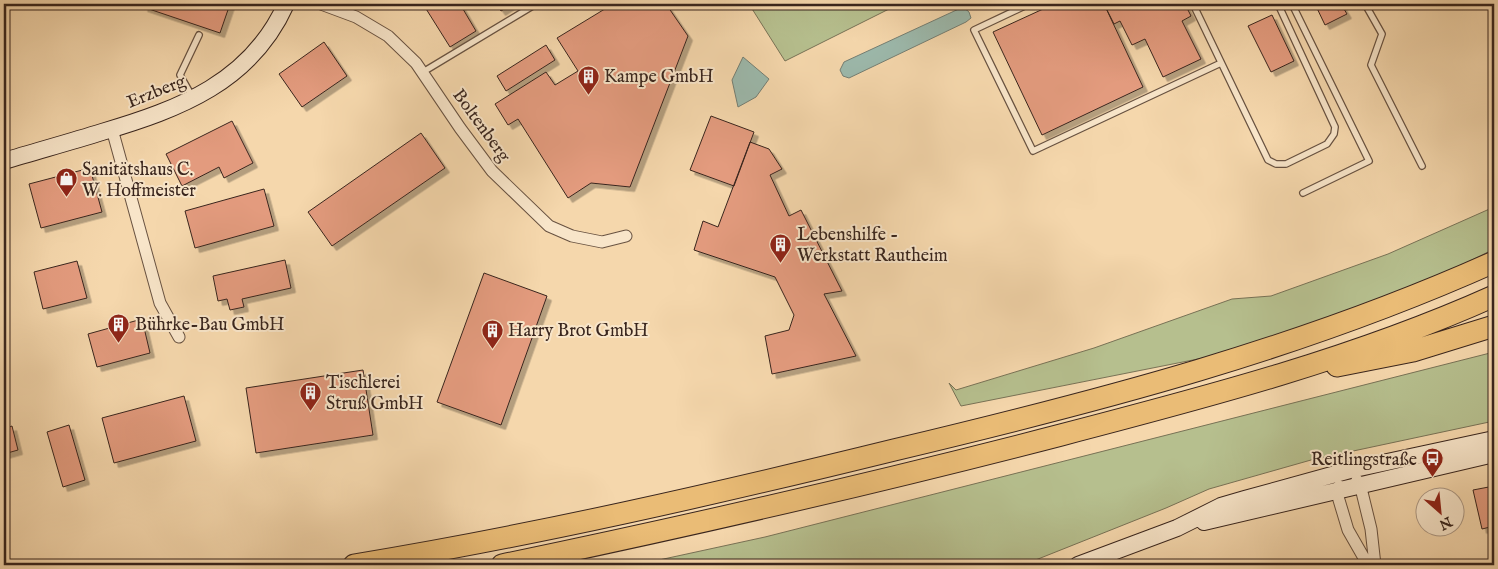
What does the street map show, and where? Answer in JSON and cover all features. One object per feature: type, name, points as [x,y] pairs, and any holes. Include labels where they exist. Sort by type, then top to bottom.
[{"type":"highway","points":[[354,565],[492,540],[628,512],[1042,415],[1241,358],[1338,327],[1426,293],[1494,262]]},
{"type":"highway","points":[[502,565],[634,538],[937,467],[1178,404],[1292,370],[1434,323],[1494,296]]},
{"type":"highway","points":[[1292,370],[1352,364],[1413,351],[1494,326]]},
{"type":"street","name":"Erzberg","points":[[4,161],[149,118],[194,99],[238,69],[258,50],[269,35],[286,4]]},
{"type":"street","name":"Boltenberg","points":[[321,4],[356,17],[388,36],[416,63],[492,171],[549,226],[572,236],[602,242],[626,236]]},
{"type":"street","points":[[112,129],[160,303],[179,337]]},
{"type":"street","points":[[1078,565],[1177,528],[1221,506],[1296,483],[1494,439]]},
{"type":"street","points":[[1177,528],[1494,454]]},
{"type":"street","points":[[1350,470],[1360,484],[1371,529],[1374,565]]},
{"type":"street","points":[[1336,490],[1350,470]]},
{"type":"street","points":[[1336,490],[1348,530],[1368,565]]},
{"type":"lane","points":[[423,72],[536,4]]},
{"type":"lane","points":[[1030,4],[974,30],[1033,151],[1221,63]]},
{"type":"lane","points":[[1193,4],[1268,160],[1276,164],[1286,164],[1327,144],[1334,134],[1334,120],[1278,4]]},
{"type":"lane","points":[[1292,4],[1369,161],[1304,193]]},
{"type":"lane","points":[[1365,4],[1382,34],[1371,65],[1422,166]]},
{"type":"lane","points":[[194,99],[180,75],[199,36]]},
{"type":"green space","points":[[749,4],[899,4],[785,61]]},
{"type":"green space","points":[[1494,207],[1494,249],[1454,269],[1336,317],[1213,356],[961,406],[949,383],[956,390],[1094,348],[1232,299],[1271,296],[1388,254]]},
{"type":"green space","points":[[1494,352],[1494,421],[1311,460],[1209,489],[1023,565],[636,565],[765,537]]},
{"type":"shaded area","points":[[963,7],[969,12],[971,18],[966,22],[849,78],[843,76],[840,70],[844,62]]},
{"type":"shaded area","points":[[743,57],[769,79],[756,97],[738,107],[732,80]]},
{"type":"building","points":[[144,4],[230,4],[220,33],[143,7]]},
{"type":"building","points":[[423,4],[460,4],[476,31],[450,47]]},
{"type":"building","points":[[496,4],[512,4],[501,11]]},
{"type":"building","name":"Kampe GmbH","points":[[613,4],[666,4],[688,36],[630,187],[591,183],[568,198],[518,119],[508,125],[495,104],[546,72],[555,85],[578,71],[557,38]]},
{"type":"building","points":[[1054,4],[1104,4],[1143,87],[1042,135],[993,32]]},
{"type":"building","points":[[1112,4],[1185,4],[1191,16],[1182,21],[1201,59],[1163,77],[1145,39],[1132,45],[1120,21],[1114,24],[1107,10],[1114,7]]},
{"type":"building","points":[[1315,4],[1341,4],[1347,14],[1325,25]]},
{"type":"building","points":[[1272,15],[1294,61],[1271,72],[1248,26]]},
{"type":"building","points":[[324,42],[347,76],[302,107],[279,74]]},
{"type":"building","points":[[546,45],[555,60],[506,91],[497,76]]},
{"type":"building","points":[[711,116],[754,132],[734,186],[690,170]]},
{"type":"building","points":[[232,121],[253,163],[224,178],[219,167],[182,186],[166,154]]},
{"type":"building","points":[[421,133],[445,168],[332,246],[308,212]]},
{"type":"building","name":"Lebenshilfe - Werkstatt Rautheim","points":[[750,142],[769,149],[782,169],[770,175],[789,216],[801,210],[842,291],[824,294],[856,356],[772,374],[765,336],[789,330],[794,315],[775,277],[694,250],[703,221],[718,227]]},
{"type":"building","name":"Sanitätshaus C. W. Hoffmeister","points":[[90,168],[102,212],[41,228],[29,184]]},
{"type":"building","points":[[264,189],[274,226],[195,248],[185,211]]},
{"type":"building","points":[[285,260],[291,288],[242,299],[244,307],[230,310],[227,299],[218,301],[213,276]]},
{"type":"building","points":[[77,261],[87,298],[43,309],[34,272]]},
{"type":"building","name":"Harry Brot GmbH","points":[[484,273],[547,296],[501,425],[437,402]]},
{"type":"building","name":"Bührke-Bau GmbH","points":[[142,319],[150,353],[97,367],[88,334]]},
{"type":"building","name":"Tischlerei Struß GmbH","points":[[363,370],[373,435],[256,453],[246,388]]},
{"type":"building","points":[[184,396],[196,441],[114,463],[102,418]]},
{"type":"building","points":[[69,425],[85,480],[63,487],[47,432]]},
{"type":"building","points":[[12,426],[18,450],[4,454],[4,429]]},
{"type":"building","points":[[1494,486],[1494,526],[1482,529],[1473,490]]},
{"type":"place","name":"Kampe GmbH","points":[[588,95]]},
{"type":"place","name":"Sanitätshaus C. W. Hoffmeister","points":[[66,198]]},
{"type":"place","name":"Lebenshilfe - Werkstatt Rautheim","points":[[781,263]]},
{"type":"place","name":"Bührke-Bau GmbH","points":[[119,343]]},
{"type":"place","name":"Harry Brot GmbH","points":[[492,349]]},
{"type":"place","name":"Tischlerei Struß GmbH","points":[[310,411]]},
{"type":"place","name":"Reitlingstraße","points":[[1433,478]]}]
